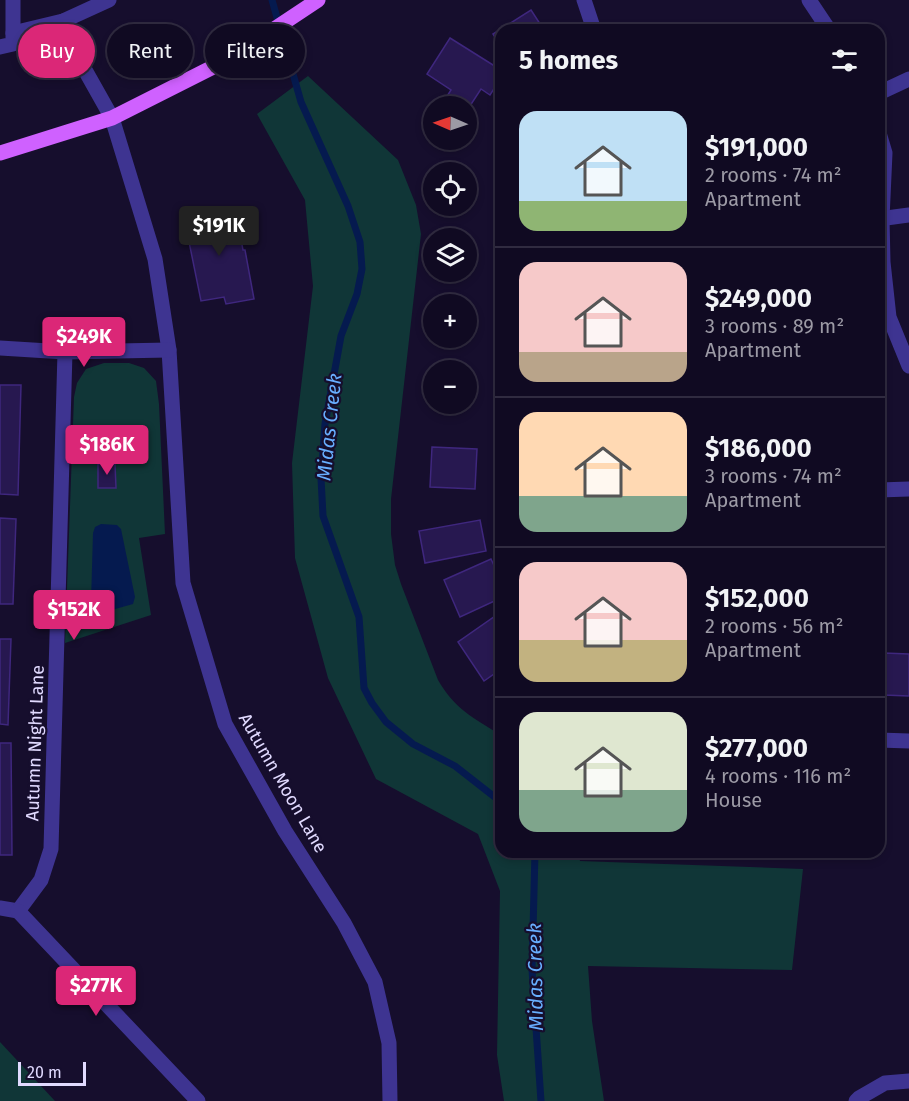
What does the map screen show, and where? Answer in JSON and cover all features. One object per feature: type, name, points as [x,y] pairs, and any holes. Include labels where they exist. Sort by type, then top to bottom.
[{"type":"main road","points":[[0,153],[112,118],[229,59],[318,0]]},
{"type":"street","points":[[0,47],[13,44],[14,0]]},
{"type":"street","points":[[13,33],[63,21],[109,0]]},
{"type":"street","points":[[584,0],[592,24]]},
{"type":"street","points":[[809,0],[825,24]]},
{"type":"street","name":"Autumn Moon Lane","points":[[63,21],[85,70],[112,118],[154,259],[169,350],[183,583],[225,724],[285,831],[344,923],[375,982],[389,1043],[390,1101]]},
{"type":"street","points":[[885,90],[909,79]]},
{"type":"street","points":[[885,218],[909,215]]},
{"type":"street","points":[[885,280],[889,317],[909,366]]},
{"type":"street","points":[[0,348],[65,352],[169,350]]},
{"type":"street","name":"Autumn Night Lane","points":[[18,911],[41,880],[51,849],[65,352]]},
{"type":"street","points":[[885,490],[909,489]]},
{"type":"street","points":[[885,740],[909,741]]},
{"type":"street","points":[[0,908],[18,911],[198,1101]]},
{"type":"street","points":[[856,1101],[885,1083],[909,1081]]},
{"type":"green space","points":[[308,76],[398,160],[416,205],[421,234],[391,499],[391,534],[395,565],[401,584],[438,680],[458,706],[495,731],[495,858],[579,858],[580,861],[803,869],[792,970],[588,966],[592,1021],[604,1101],[504,1101],[497,1055],[500,891],[478,834],[376,779],[328,678],[295,558],[292,463],[313,286],[305,200],[257,114]]},
{"type":"green space","points":[[104,363],[129,363],[144,368],[156,381],[165,534],[139,538],[151,615],[65,643],[74,397],[77,383],[86,369]]},
{"type":"green space","points":[[0,1042],[55,1101],[0,1101]]},
{"type":"water","points":[[101,524],[117,525],[121,529],[135,597],[133,604],[96,613],[91,610],[93,533],[95,527]]},
{"type":"building","points":[[531,10],[540,24],[509,24]]},
{"type":"building","points":[[450,38],[495,66],[495,87],[490,95],[481,89],[476,96],[447,96],[451,90],[427,74]]},
{"type":"building","points":[[230,208],[232,220],[237,219],[254,299],[226,304],[224,297],[201,301],[184,217]]},
{"type":"building","points":[[0,385],[21,385],[18,495],[0,494]]},
{"type":"building","points":[[432,447],[477,449],[475,489],[430,487]]},
{"type":"building","points":[[98,464],[115,464],[116,488],[98,488]]},
{"type":"building","points":[[0,518],[16,519],[13,604],[0,604]]},
{"type":"building","points":[[480,520],[486,551],[425,563],[419,531]]},
{"type":"building","points":[[491,559],[495,568],[495,601],[460,617],[444,580]]},
{"type":"building","points":[[495,616],[495,673],[484,681],[458,642]]},
{"type":"building","points":[[0,639],[11,639],[8,725],[0,724]]},
{"type":"building","points":[[885,653],[909,654],[909,696],[885,695]]},
{"type":"building","points":[[0,743],[11,743],[12,855],[0,855]]},
{"type":"waterway","name":"Midas Creek","points":[[272,0],[301,102],[348,206],[360,242],[362,269],[357,294],[341,336],[325,424],[321,478],[323,516],[359,617],[364,688],[386,722],[413,744],[455,766],[495,797]]},
{"type":"waterway","name":"Midas Creek","points":[[535,858],[532,969],[541,1101]]}]
